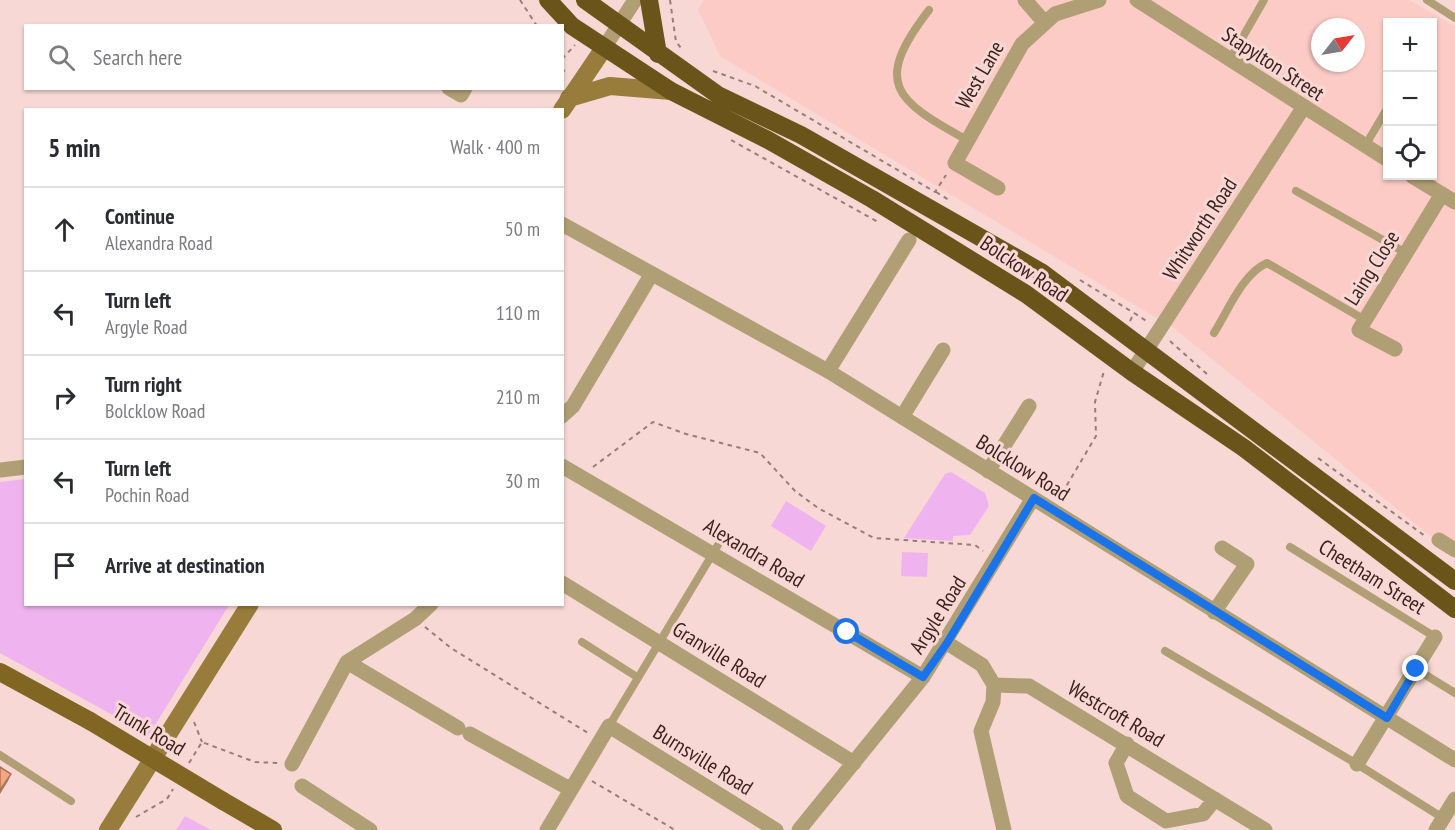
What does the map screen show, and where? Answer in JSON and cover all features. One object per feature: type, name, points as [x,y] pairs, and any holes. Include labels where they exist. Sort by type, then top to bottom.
[{"type":"highway","name":"Bolckow Road","points":[[548,0],[572,26],[671,91],[768,140],[872,199],[1026,294],[1132,372],[1244,448],[1455,609]]},
{"type":"highway","name":"Bolckow Road","points":[[585,0],[658,54],[698,73],[718,95],[801,135],[1041,272],[1455,581]]},
{"type":"highway","points":[[649,0],[658,54]]},
{"type":"main road","name":"Trunk Road","points":[[0,672],[90,721],[273,830]]},
{"type":"street","points":[[566,96],[604,48],[635,0]]},
{"type":"street","points":[[1024,0],[1045,23]]},
{"type":"street","name":"West Lane","points":[[954,163],[1022,44],[1055,14],[1099,0]]},
{"type":"street","name":"Stapylton Street","points":[[1137,0],[1229,61],[1383,157]]},
{"type":"street","points":[[566,96],[610,86],[671,91]]},
{"type":"street","points":[[452,90],[461,95],[464,90]]},
{"type":"street","name":"Whitworth Road","points":[[1132,372],[1303,108]]},
{"type":"street","points":[[954,163],[998,188]]},
{"type":"street","points":[[1419,180],[1449,198]]},
{"type":"street","name":"Laing Close","points":[[1395,349],[1359,330],[1406,253],[1449,198]]},
{"type":"street","name":"Bolcklow Road","points":[[564,225],[828,371],[1455,760]]},
{"type":"street","points":[[828,371],[909,240]]},
{"type":"street","points":[[564,414],[573,406],[651,275]]},
{"type":"street","points":[[902,417],[943,350]]},
{"type":"street","points":[[988,471],[1029,406]]},
{"type":"street","points":[[0,470],[24,467]]},
{"type":"street","name":"Alexandra Road","points":[[564,467],[716,549],[923,677]]},
{"type":"street","name":"Argyle Road","points":[[799,830],[923,677],[947,643],[1034,498]]},
{"type":"street","points":[[1439,540],[1455,549]]},
{"type":"street","points":[[1214,612],[1247,564],[1222,548]]},
{"type":"street","name":"Granville Road","points":[[564,585],[854,763]]},
{"type":"street","points":[[108,830],[249,606]]},
{"type":"street","points":[[292,764],[347,662],[415,620],[430,606]]},
{"type":"street","points":[[1357,764],[1435,637]]},
{"type":"street","points":[[947,643],[981,665],[994,685],[993,702],[981,731],[1004,830]]},
{"type":"street","points":[[347,662],[464,731],[570,789]]},
{"type":"street","name":"Westcroft Road","points":[[994,685],[1029,686],[1265,830]]},
{"type":"street","points":[[551,829],[570,789],[609,726]]},
{"type":"street","name":"Burnsville Road","points":[[609,726],[776,830]]},
{"type":"street","points":[[1127,744],[1116,763],[1127,796],[1166,821],[1203,814],[1215,799]]},
{"type":"street","points":[[302,786],[370,830]]},
{"type":"street","points":[[1439,824],[1455,799]]},
{"type":"lane","points":[[1229,61],[1264,0]]},
{"type":"lane","points":[[1427,0],[1455,18]]},
{"type":"lane","points":[[929,10],[910,35],[898,65],[896,82],[903,96],[930,120],[967,140]]},
{"type":"lane","points":[[1365,146],[1383,115]]},
{"type":"lane","points":[[1296,190],[1406,253]]},
{"type":"lane","points":[[1214,333],[1248,278],[1258,267],[1267,263],[1365,320]]},
{"type":"lane","name":"Cheetham Street","points":[[1290,547],[1435,637]]},
{"type":"lane","points":[[609,726],[716,549]]},
{"type":"lane","points":[[582,642],[637,677]]},
{"type":"lane","points":[[1165,651],[1357,764],[1439,824]]},
{"type":"lane","points":[[1416,669],[1455,693]]},
{"type":"lane","points":[[0,755],[71,801]]},
{"type":"path","points":[[520,0],[536,24]]},
{"type":"path","points":[[698,73],[755,86],[935,192],[954,163]]},
{"type":"path","points":[[724,136],[879,223]]},
{"type":"path","points":[[581,476],[653,422],[686,434],[760,453],[795,491],[818,508],[874,538],[975,545],[997,561]]},
{"type":"path","points":[[415,620],[451,648],[600,740]]},
{"type":"path","points":[[188,706],[202,742]]},
{"type":"path","points":[[580,773],[675,830]]},
{"type":"shaded area","points":[[704,0],[1409,0],[1455,26],[1455,556],[1175,329],[720,56],[698,10]]},
{"type":"shaded area","points":[[951,472],[985,493],[989,506],[970,535],[953,536],[953,541],[904,538],[945,474]]},
{"type":"shaded area","points":[[24,479],[24,606],[228,606],[149,735],[0,653],[0,482]]},
{"type":"shaded area","points":[[786,501],[826,526],[811,551],[771,526]]},
{"type":"shaded area","points":[[902,552],[928,553],[927,577],[901,576]]},
{"type":"shaded area","points":[[185,816],[211,830],[176,830]]},
{"type":"building","points":[[0,767],[11,774],[0,790]]},
{"type":"route","points":[[847,632],[923,677],[947,643],[1034,498],[1043,506],[1387,718],[1416,669]]}]
